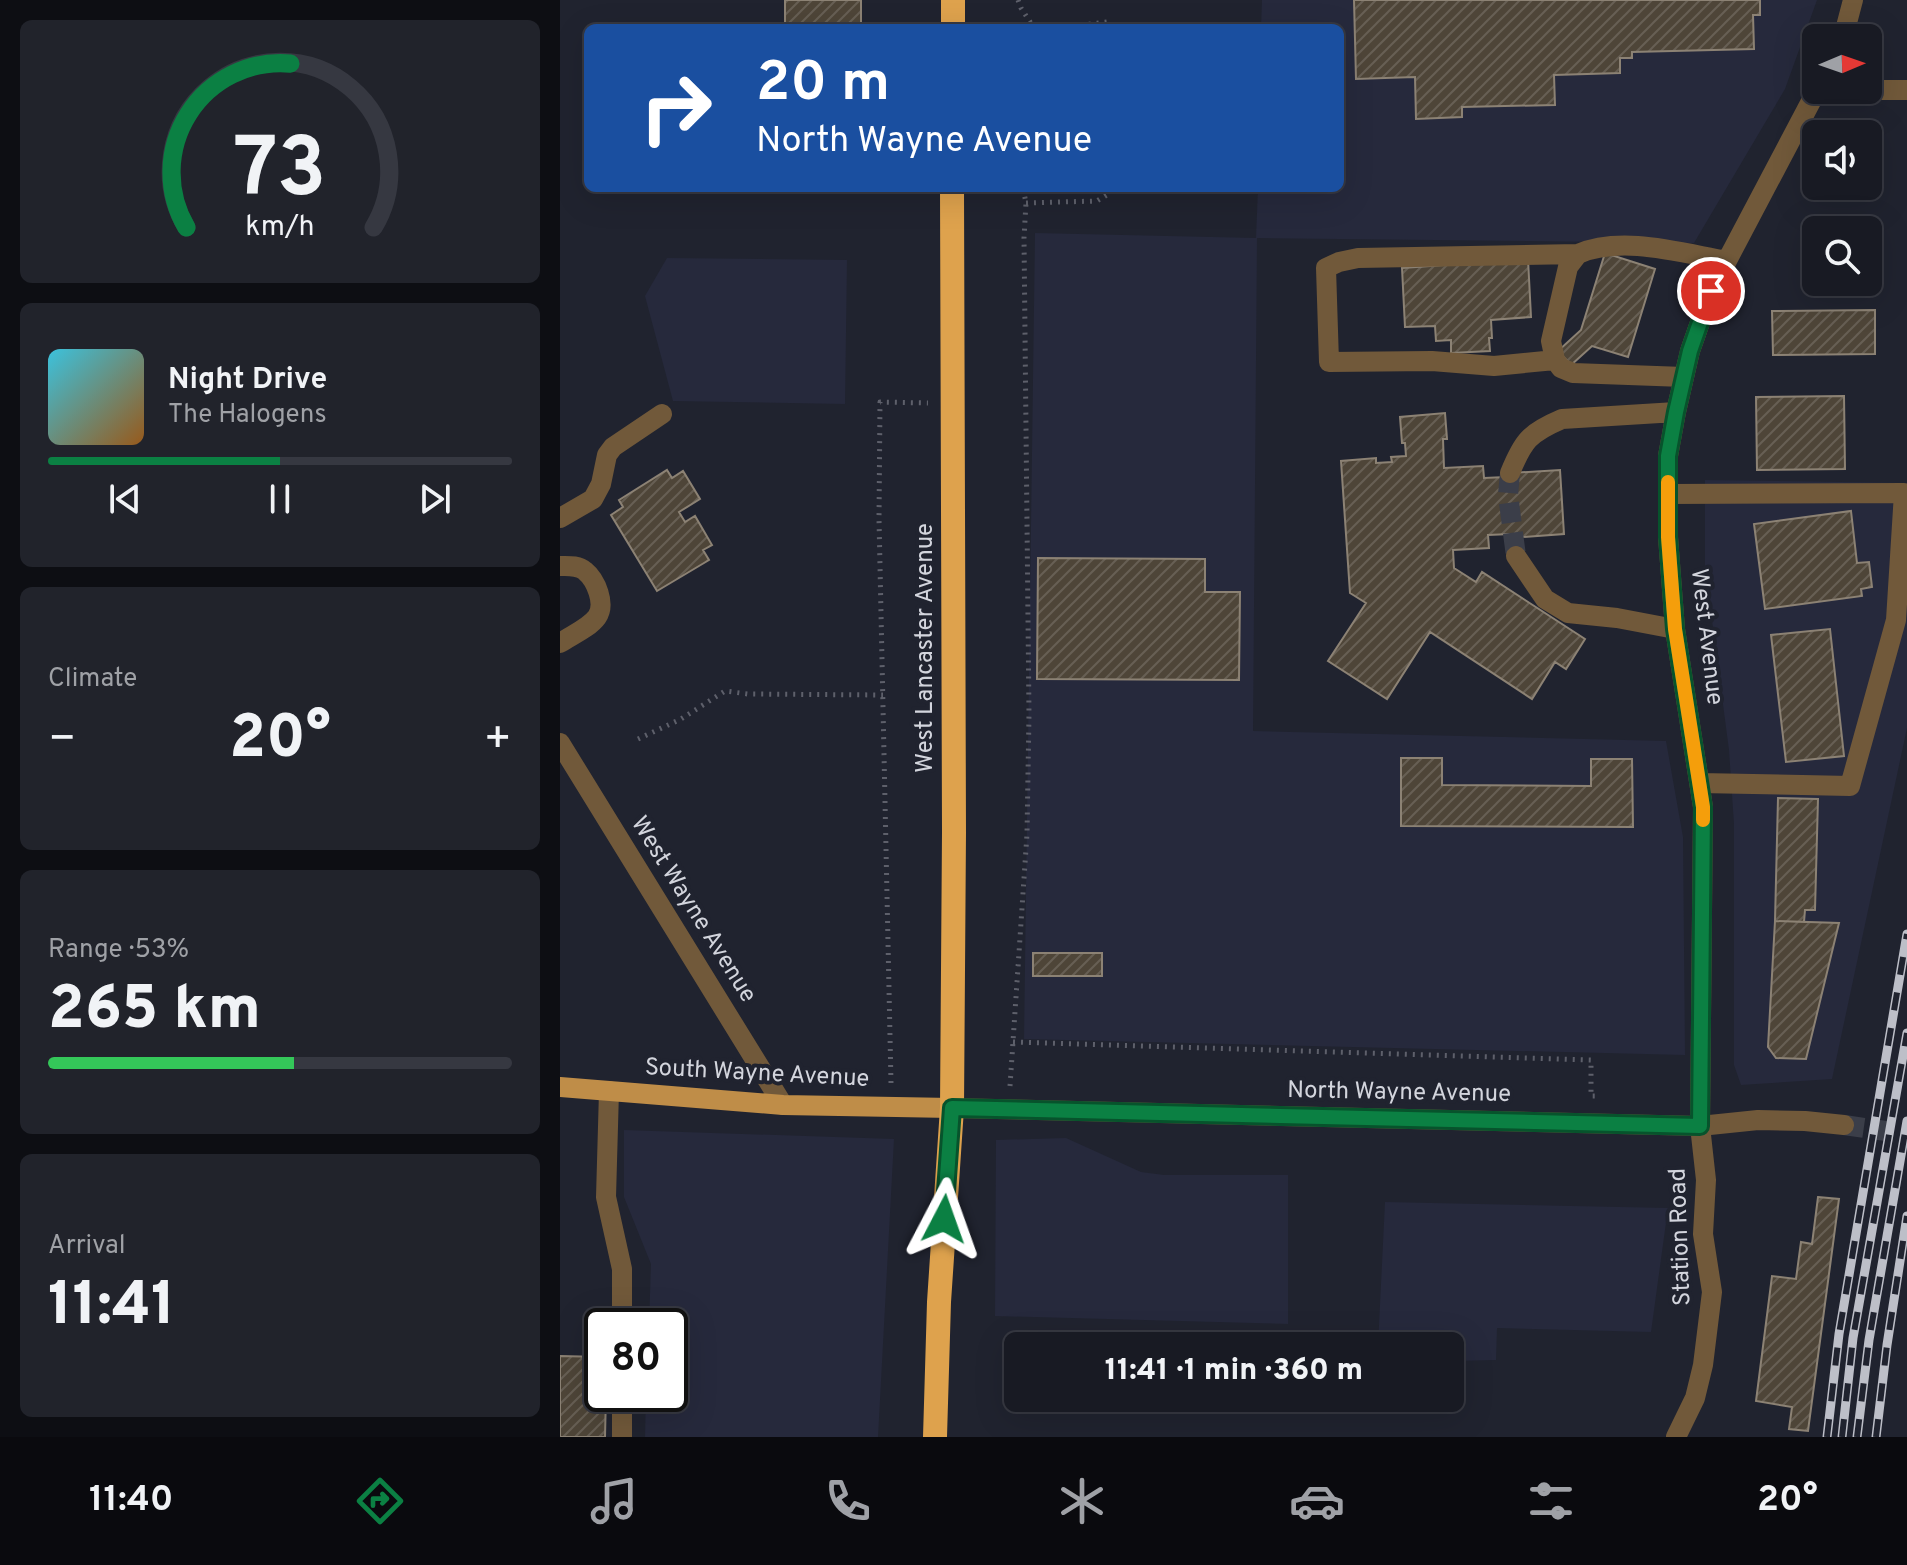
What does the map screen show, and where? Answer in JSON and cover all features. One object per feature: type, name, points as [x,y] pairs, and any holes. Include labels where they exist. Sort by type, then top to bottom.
[{"type":"highway","points":[[953,0],[953,24]]},
{"type":"highway","name":"West Lancaster Avenue","points":[[935,1437],[939,1302],[952,1108],[952,192]]},
{"type":"main road","name":"South Wayne Avenue","points":[[560,1087],[783,1105],[952,1108]]},
{"type":"street","points":[[1847,24],[1853,0]]},
{"type":"street","points":[[1882,90],[1907,90]]},
{"type":"street","name":"West Avenue","points":[[1700,1126],[1703,807],[1675,629],[1668,537],[1668,456],[1690,351],[1711,291],[1812,104]]},
{"type":"street","points":[[1555,360],[1494,366],[1432,361],[1329,362],[1326,268],[1358,258],[1578,254],[1608,245],[1645,247],[1727,261]]},
{"type":"street","points":[[1578,254],[1568,267],[1551,341],[1555,360],[1561,368],[1573,373],[1684,377]]},
{"type":"street","points":[[1510,473],[1530,435],[1562,419],[1676,412]]},
{"type":"street","points":[[560,518],[593,499],[601,484],[607,455],[613,447],[662,414]]},
{"type":"street","points":[[1668,494],[1904,493],[1896,620],[1850,786],[1699,783]]},
{"type":"street","points":[[1516,556],[1545,599],[1568,613],[1675,629]]},
{"type":"street","points":[[560,566],[577,566],[586,571],[595,586],[600,610],[591,623],[560,643]]},
{"type":"street","name":"West Wayne Avenue","points":[[560,743],[783,1105]]},
{"type":"street","points":[[609,1091],[606,1197],[622,1269],[622,1308]]},
{"type":"street","name":"North Wayne Avenue","points":[[952,1108],[1700,1126],[1758,1120],[1844,1125]]},
{"type":"street","name":"Station Road","points":[[1676,1437],[1695,1398],[1703,1365],[1712,1292],[1703,1234],[1706,1180],[1700,1126]]},
{"type":"street","points":[[622,1412],[622,1437]]},
{"type":"path","points":[[1018,0],[1031,24]]},
{"type":"path","points":[[1090,24],[1107,22]]},
{"type":"path","points":[[1009,1109],[1027,834],[1029,699],[1024,192]]},
{"type":"path","points":[[1026,203],[1097,201],[1110,193]]},
{"type":"path","points":[[891,1107],[879,519],[880,402],[953,404]]},
{"type":"path","points":[[638,739],[681,719],[725,691],[748,694],[883,695]]},
{"type":"path","points":[[1013,1042],[1591,1060],[1591,1096],[1607,1096]]},
{"type":"shaded area","points":[[1262,0],[1817,0],[1808,24],[1802,24],[1802,42],[1785,89],[1694,243],[1257,238],[1253,731],[1666,741],[1683,837],[1685,1055],[1024,1039],[1035,233],[1256,238],[1258,192],[1344,192],[1344,24],[1261,24]]},
{"type":"shaded area","points":[[667,258],[847,260],[845,404],[673,401],[645,296]]},
{"type":"shaded area","points":[[1705,480],[1907,483],[1907,728],[1832,1079],[1741,1085],[1734,1065],[1734,824],[1729,750],[1705,567]]},
{"type":"shaded area","points":[[624,1130],[894,1139],[878,1437],[645,1437],[646,1412],[688,1412],[688,1308],[650,1308],[651,1264],[624,1197]]},
{"type":"shaded area","points":[[1066,1138],[1141,1172],[1164,1175],[1288,1175],[1288,1324],[995,1316],[996,1140]]},
{"type":"shaded area","points":[[1385,1202],[1668,1208],[1651,1332],[1497,1328],[1496,1360],[1464,1361],[1464,1332],[1379,1332]]},
{"type":"building","points":[[785,0],[861,0],[861,24],[785,24]]},
{"type":"building","points":[[1354,0],[1760,0],[1760,15],[1753,15],[1754,49],[1632,52],[1632,58],[1620,58],[1620,73],[1554,75],[1555,105],[1462,107],[1462,117],[1416,119],[1415,77],[1356,79]]},
{"type":"building","points":[[1605,253],[1655,269],[1628,357],[1592,346],[1571,365],[1558,351],[1581,330]]},
{"type":"building","points":[[1528,259],[1531,317],[1491,320],[1490,351],[1451,353],[1451,340],[1436,341],[1435,326],[1405,327],[1402,268]]},
{"type":"building","points":[[1875,310],[1875,354],[1773,355],[1772,311]]},
{"type":"building","points":[[1844,396],[1845,469],[1757,470],[1756,397]]},
{"type":"building","points":[[1445,413],[1447,439],[1443,439],[1444,468],[1483,466],[1484,478],[1560,470],[1564,534],[1510,538],[1510,534],[1488,535],[1489,548],[1453,550],[1454,568],[1476,582],[1482,572],[1585,639],[1566,669],[1555,662],[1532,699],[1430,632],[1387,699],[1328,661],[1366,603],[1350,593],[1341,461],[1376,458],[1376,463],[1392,462],[1391,457],[1406,456],[1400,417]]},
{"type":"building","points":[[667,470],[672,478],[683,471],[700,499],[679,512],[685,522],[695,516],[712,545],[703,550],[709,560],[657,591],[611,515],[623,507],[619,500]]},
{"type":"building","points":[[1851,511],[1857,563],[1869,562],[1872,587],[1861,589],[1862,596],[1765,609],[1754,524]]},
{"type":"building","points":[[1038,558],[1205,559],[1205,592],[1240,592],[1239,680],[1037,679]]},
{"type":"building","points":[[1830,629],[1844,756],[1786,762],[1771,635]]},
{"type":"building","points":[[1401,758],[1442,758],[1442,785],[1591,786],[1591,759],[1632,759],[1633,827],[1401,826]]},
{"type":"building","points":[[1778,798],[1818,799],[1815,910],[1805,910],[1804,922],[1775,921]]},
{"type":"building","points":[[1775,921],[1839,923],[1806,1059],[1776,1058],[1768,1047]]},
{"type":"building","points":[[1033,953],[1102,953],[1102,976],[1033,976]]},
{"type":"building","points":[[1818,1197],[1839,1199],[1808,1431],[1789,1429],[1792,1407],[1756,1401],[1772,1276],[1796,1279],[1801,1242],[1812,1244]]},
{"type":"building","points":[[560,1356],[584,1357],[584,1412],[606,1412],[605,1437],[560,1437]]},
{"type":"tunnel","points":[[1510,473],[1508,495],[1516,556]]},
{"type":"tunnel","points":[[1844,1125],[1907,1134]]},
{"type":"railway","points":[[1827,1437],[1839,1334],[1907,934]]},
{"type":"railway","points":[[1842,1437],[1853,1338],[1907,1033]]},
{"type":"railway","points":[[1857,1437],[1869,1340],[1907,1121]]},
{"type":"railway","points":[[1876,1437],[1907,1216]]},
{"type":"slow traffic","points":[[1668,482],[1668,537],[1675,629],[1703,820]]},
{"type":"route","points":[[944,1219],[952,1108],[1700,1126],[1703,807],[1675,629],[1668,537],[1668,456],[1690,351],[1711,291]]}]
